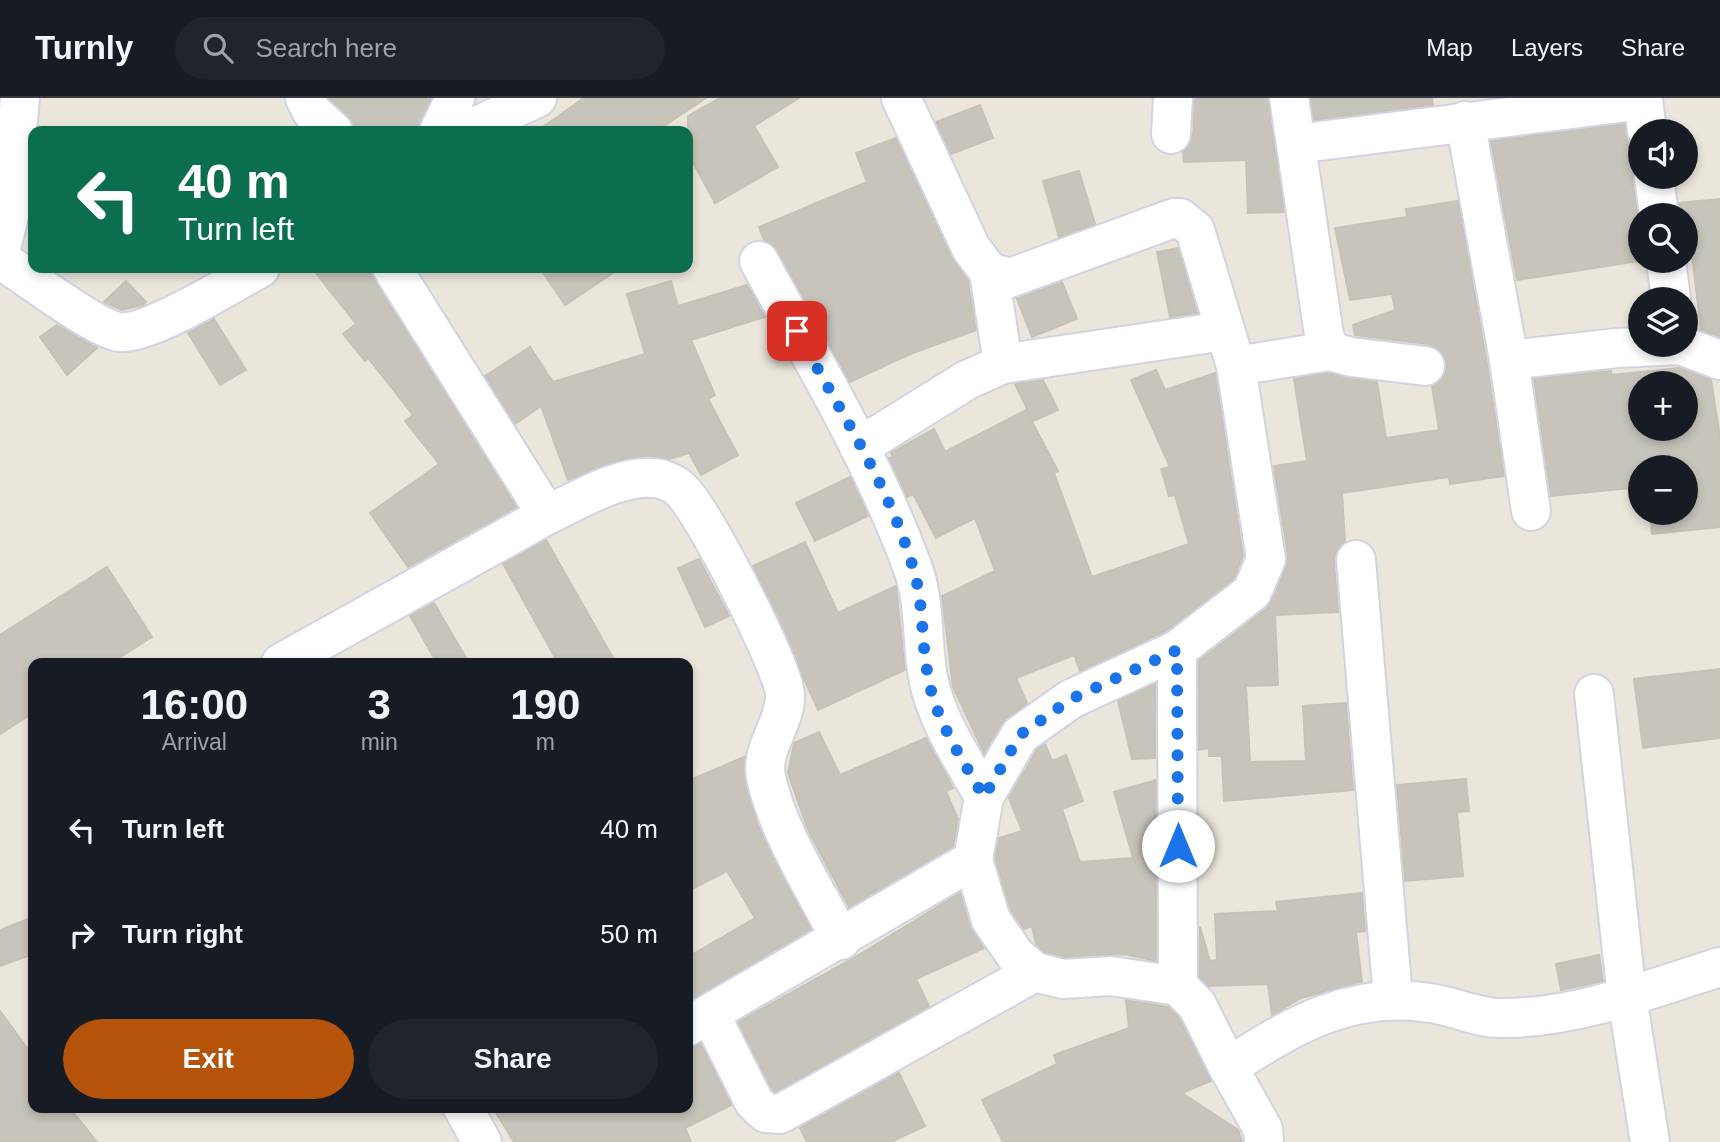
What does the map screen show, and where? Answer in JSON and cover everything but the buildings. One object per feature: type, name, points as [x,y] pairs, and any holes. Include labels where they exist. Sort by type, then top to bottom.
[{"type":"street","points":[[0,252],[9,216],[20,98]]},
{"type":"street","points":[[305,98],[312,112],[327,126]]},
{"type":"street","points":[[441,126],[455,98]]},
{"type":"street","points":[[477,126],[537,98]]},
{"type":"street","points":[[901,98],[971,248],[989,272],[1003,364]]},
{"type":"street","points":[[1289,98],[1324,335],[1330,351]]},
{"type":"street","points":[[1296,144],[1465,121],[1652,110]]},
{"type":"street","points":[[1465,121],[1509,360],[1531,511]]},
{"type":"street","points":[[989,272],[1010,278],[1180,218],[1195,230],[1236,366],[1266,559],[1252,592],[1177,650],[1071,699],[1020,735],[984,797],[973,860],[991,920],[1016,956],[1035,972],[1063,979],[1111,976],[1178,986],[1197,1005],[1263,1129],[1264,1142]]},
{"type":"street","points":[[0,258],[85,316],[118,332],[146,328],[250,273]]},
{"type":"street","points":[[759,261],[888,503],[914,570],[925,622],[928,677],[945,727],[984,797]]},
{"type":"street","points":[[396,273],[547,515]]},
{"type":"street","points":[[859,447],[967,380],[1003,364],[1224,331]]},
{"type":"street","points":[[1509,360],[1628,347]]},
{"type":"street","points":[[1236,366],[1330,351],[1351,357],[1425,366]]},
{"type":"street","points":[[1698,354],[1719,365]]},
{"type":"street","points":[[290,658],[584,497],[641,477],[663,480],[681,489],[700,516],[777,663],[785,696],[768,750],[765,772],[772,802],[841,940]]},
{"type":"street","points":[[1356,560],[1393,998]]},
{"type":"street","points":[[1177,650],[1178,986]]},
{"type":"street","points":[[1594,694],[1627,997],[1650,1142]]},
{"type":"street","points":[[973,860],[841,940],[699,1020],[754,1102],[766,1113],[780,1114],[1035,972]]},
{"type":"street","points":[[1228,1067],[1284,1031],[1331,1010],[1393,998],[1500,1018],[1555,1014],[1627,997],[1720,967]]},
{"type":"street","points":[[466,1113],[482,1142]]},
{"type":"route","points":[[797,331],[888,503],[914,570],[925,622],[928,677],[945,727],[984,797],[1020,735],[1071,699],[1177,650],[1178,846]]}]
